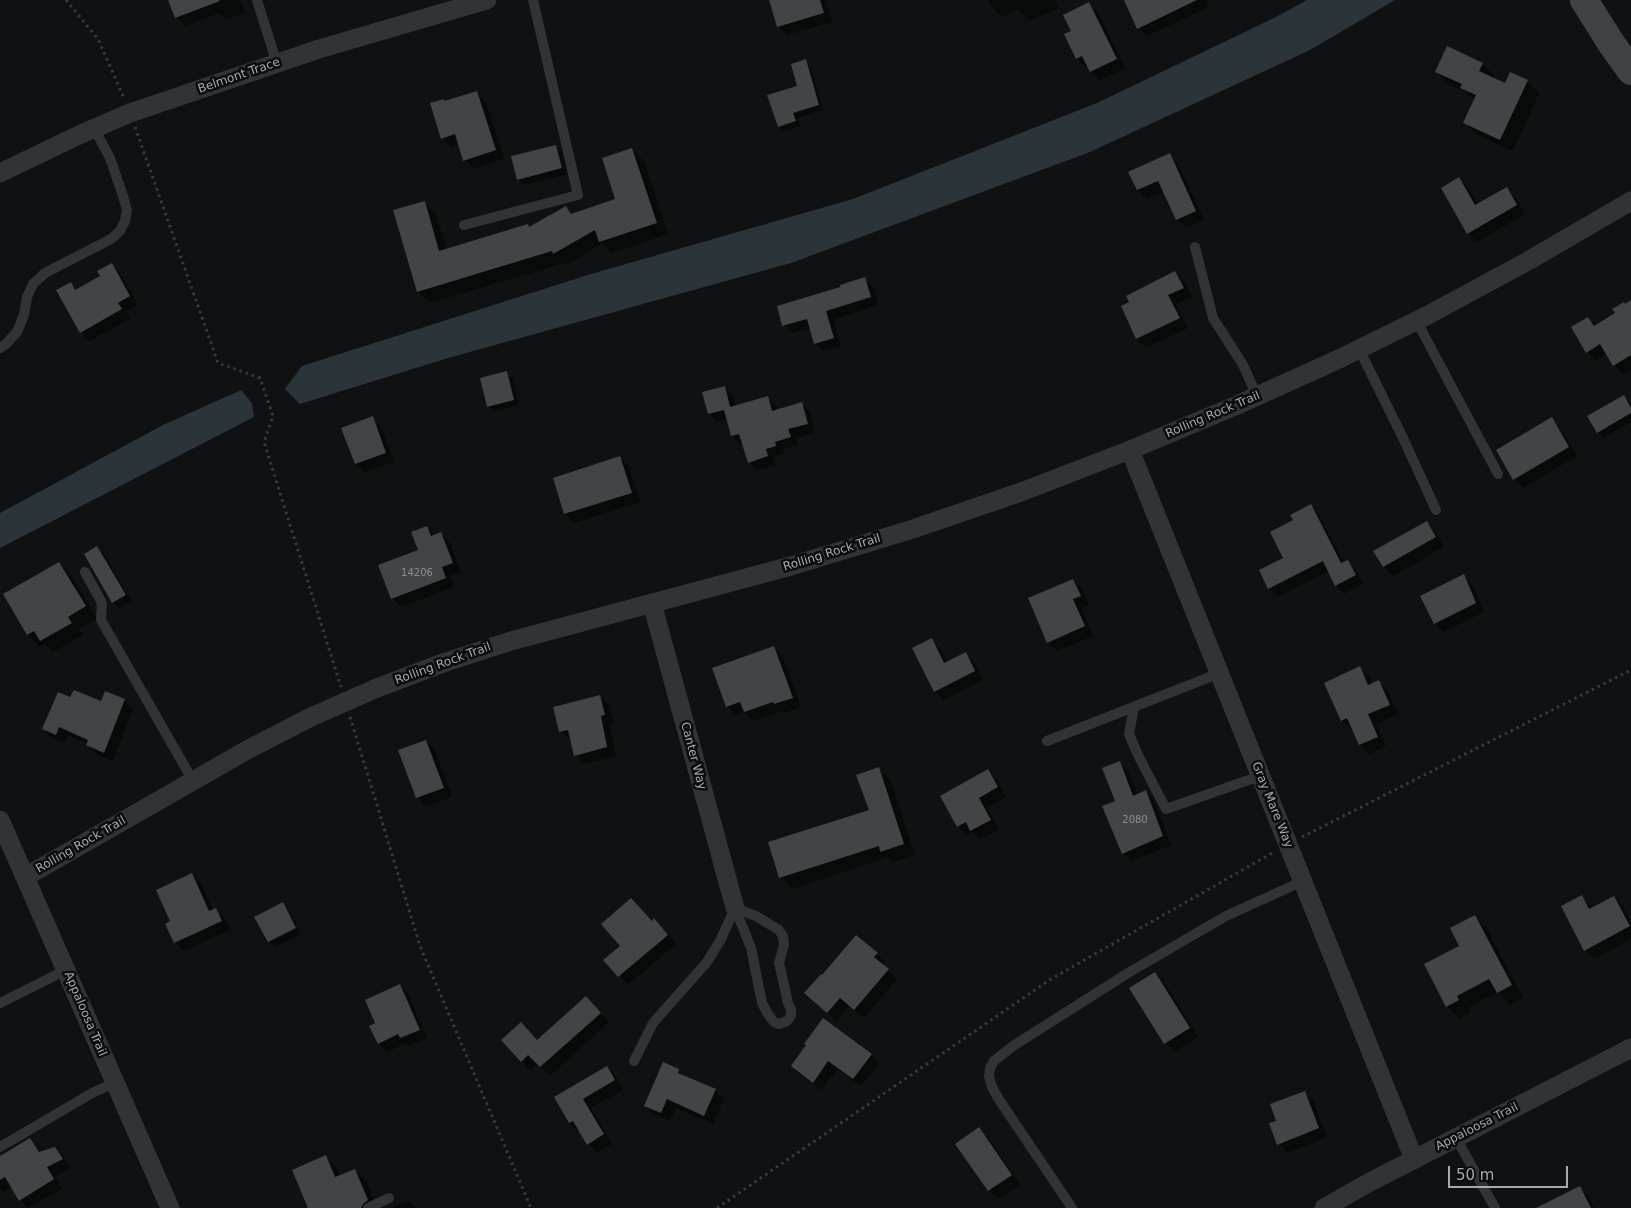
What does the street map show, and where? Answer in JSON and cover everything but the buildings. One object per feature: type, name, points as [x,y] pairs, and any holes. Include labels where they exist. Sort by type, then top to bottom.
[{"type":"street","name":"Belmont Trace","points":[[0,173],[130,113],[379,30],[486,0]]},
{"type":"street","points":[[1584,0],[1611,44],[1631,71]]},
{"type":"street","name":"Rolling Rock Trail","points":[[25,877],[247,750],[311,717],[346,702],[443,663],[511,641],[791,566],[913,529],[1021,492],[1130,450],[1359,349],[1528,261],[1631,201]]},
{"type":"street","name":"Gray Mare Way","points":[[1130,450],[1414,1160]]},
{"type":"street","name":"Canter Way","points":[[652,603],[734,908]]},
{"type":"street","name":"Appaloosa Trail","points":[[0,820],[170,1208]]},
{"type":"street","name":"Appaloosa Trail","points":[[1324,1208],[1631,1048]]},
{"type":"lane","points":[[257,0],[277,64]]},
{"type":"lane","points":[[464,225],[578,195],[533,0]]},
{"type":"lane","points":[[0,348],[17,332],[24,315],[27,296],[33,284],[45,273],[111,239],[120,231],[125,221],[126,210],[118,181],[110,158],[94,128]]},
{"type":"lane","points":[[1195,247],[1213,318],[1243,365],[1256,396]]},
{"type":"lane","points":[[1416,320],[1498,474]]},
{"type":"lane","points":[[1359,349],[1436,510]]},
{"type":"lane","points":[[85,572],[102,603],[101,620],[193,781]]},
{"type":"lane","points":[[1047,741],[1220,673]]},
{"type":"lane","points":[[1134,707],[1129,734],[1166,809],[1260,776]]},
{"type":"lane","points":[[1072,1208],[995,1092],[990,1076],[990,1068],[994,1061],[1013,1046],[1137,968],[1226,916],[1302,881]]},
{"type":"lane","points":[[734,908],[764,921],[779,930],[783,936],[784,945],[779,964],[791,1009],[791,1016],[787,1021],[779,1024],[774,1022],[762,1003],[752,948],[734,908]]},
{"type":"lane","points":[[634,1061],[653,1023],[707,962],[721,939],[734,908]]},
{"type":"lane","points":[[0,1003],[66,970]]},
{"type":"lane","points":[[0,1147],[94,1092],[115,1083]]},
{"type":"lane","points":[[1456,1138],[1495,1208]]},
{"type":"lane","points":[[368,1208],[389,1198]]},
{"type":"path","points":[[66,0],[98,39],[130,113],[218,363],[260,378],[273,416],[264,442],[420,946],[531,1208]]},
{"type":"path","points":[[717,1208],[1051,979],[1288,844],[1631,670]]},
{"type":"shaded area","points":[[1307,0],[1395,0],[1310,50],[1090,152],[791,263],[448,358],[300,404],[285,389],[302,366],[591,274],[853,199],[1097,103],[1274,18]]},
{"type":"shaded area","points":[[241,390],[252,403],[254,417],[0,548],[0,513],[163,425]]}]
